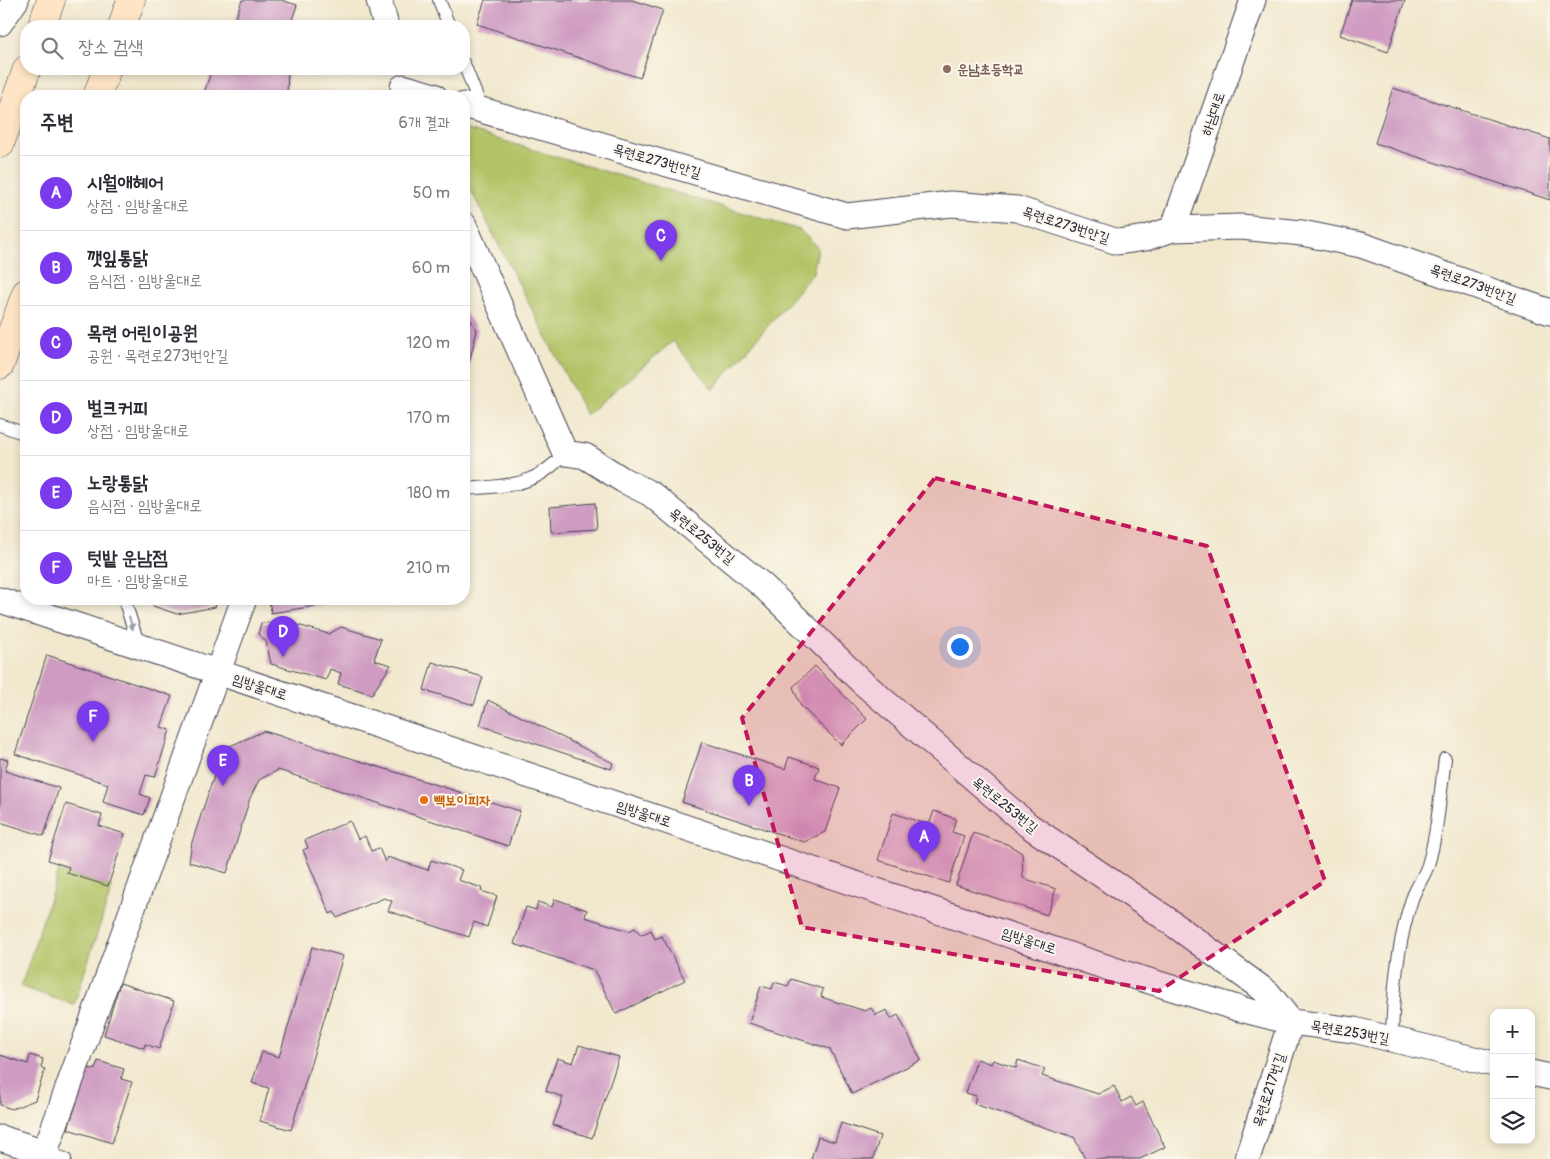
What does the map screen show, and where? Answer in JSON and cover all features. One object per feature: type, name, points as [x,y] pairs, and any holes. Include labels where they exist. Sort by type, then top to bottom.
[{"type":"main road","points":[[44,20],[51,0]]},
{"type":"main road","points":[[124,20],[131,0]]},
{"type":"main road","points":[[0,144],[25,75]]},
{"type":"main road","points":[[99,90],[105,75]]},
{"type":"main road","points":[[0,365],[20,310]]},
{"type":"street","points":[[0,23],[16,0]]},
{"type":"street","points":[[379,0],[384,20]]},
{"type":"street","name":"하남대로","points":[[1173,229],[1253,0]]},
{"type":"street","points":[[403,84],[418,90]]},
{"type":"street","name":"목련로273번안길","points":[[473,107],[847,216],[951,204],[1017,209],[1118,242],[1146,238],[1173,229],[1240,227],[1302,233],[1361,245],[1550,312]]},
{"type":"street","points":[[470,239],[565,453]]},
{"type":"street","name":"목련로253번길","points":[[565,453],[585,456],[623,480],[651,494],[763,586],[862,682],[1028,825],[1165,918],[1268,993],[1291,1022],[1354,1030],[1490,1063]]},
{"type":"street","name":"임방울대로","points":[[0,600],[1121,972],[1240,1009],[1291,1022]]},
{"type":"street","points":[[0,1138],[55,1156],[217,673],[242,605]]},
{"type":"street","name":"목련로217번길","points":[[1246,1159],[1291,1022]]},
{"type":"street","points":[[1535,1074],[1550,1077]]},
{"type":"lane","points":[[439,0],[447,20]]},
{"type":"lane","points":[[466,75],[469,90]]},
{"type":"lane","points":[[470,93],[473,107]]},
{"type":"lane","points":[[0,425],[20,432]]},
{"type":"lane","points":[[470,487],[510,484],[539,476],[550,469],[565,453]]},
{"type":"lane","points":[[126,605],[139,646]]},
{"type":"lane","points":[[1392,1039],[1393,1005],[1405,922],[1412,897],[1428,865],[1445,759]]},
{"type":"highlighted area","points":[[935,478],[1207,546],[1325,881],[1159,991],[802,927],[742,718]]},
{"type":"green space","points":[[470,131],[800,230],[818,248],[813,273],[713,390],[673,341],[586,415],[470,189]]},
{"type":"green space","points":[[59,870],[112,888],[74,1005],[21,987]]},
{"type":"building","points":[[242,0],[281,0],[297,5],[292,20],[235,20]]},
{"type":"building","points":[[485,0],[632,0],[663,10],[640,78],[477,24]]},
{"type":"building","points":[[1352,0],[1405,0],[1388,52],[1340,35]]},
{"type":"building","points":[[210,75],[288,75],[287,90],[205,90]]},
{"type":"building","points":[[1393,88],[1550,139],[1550,200],[1375,143]]},
{"type":"building","points":[[470,319],[477,330],[470,360]]},
{"type":"building","points":[[595,503],[597,529],[551,532],[550,507]]},
{"type":"building","points":[[150,605],[216,605],[215,607],[177,614]]},
{"type":"building","points":[[270,605],[322,605],[271,613]]},
{"type":"building","points":[[287,622],[329,634],[341,627],[381,639],[374,660],[391,665],[372,694],[338,684],[341,673],[330,669],[326,680],[271,664],[266,641],[258,634],[261,623]]},
{"type":"building","points":[[47,655],[172,696],[161,727],[170,730],[155,777],[146,775],[140,794],[150,798],[144,815],[103,802],[108,784],[15,754]]},
{"type":"building","points":[[432,662],[483,677],[474,705],[424,690]]},
{"type":"building","points":[[815,666],[867,719],[841,745],[801,706],[793,687]]},
{"type":"building","points":[[488,700],[613,763],[611,769],[480,725]]},
{"type":"building","points":[[264,731],[520,811],[508,846],[278,770],[259,780],[250,798],[227,873],[189,862],[192,842],[223,749]]},
{"type":"building","points":[[702,742],[785,769],[789,757],[819,767],[815,779],[840,788],[825,832],[804,842],[682,802]]},
{"type":"building","points":[[0,758],[8,760],[5,771],[59,788],[44,836],[0,822]]},
{"type":"building","points":[[66,804],[102,815],[99,826],[125,834],[108,886],[67,873],[69,867],[48,860]]},
{"type":"building","points":[[934,811],[956,819],[952,832],[964,836],[949,883],[878,860],[893,813],[929,825]]},
{"type":"building","points":[[350,821],[358,839],[365,836],[371,851],[379,848],[385,862],[387,857],[428,870],[431,860],[462,870],[458,880],[482,888],[481,891],[497,896],[487,927],[474,922],[469,937],[388,911],[392,901],[384,898],[337,918],[334,912],[330,914],[303,850],[308,848],[305,840]]},
{"type":"building","points":[[973,833],[1007,844],[1022,853],[1023,878],[1056,889],[1047,915],[956,885]]},
{"type":"building","points":[[555,899],[587,910],[585,917],[629,931],[635,928],[641,935],[651,930],[655,939],[662,936],[685,980],[616,1014],[594,970],[514,944],[526,907],[536,910],[538,902],[552,907]]},
{"type":"building","points":[[312,947],[343,956],[291,1130],[260,1121],[269,1088],[252,1083],[262,1052],[279,1057]]},
{"type":"building","points":[[791,979],[823,989],[821,997],[865,1011],[871,1008],[876,1015],[887,1010],[891,1019],[898,1015],[921,1060],[852,1094],[830,1049],[749,1023],[761,986],[772,989],[774,982],[788,986]]},
{"type":"building","points":[[120,983],[174,1001],[159,1049],[145,1044],[144,1048],[104,1035]]},
{"type":"building","points":[[579,1045],[619,1057],[592,1138],[553,1125],[563,1097],[546,1091],[557,1058],[573,1063]]},
{"type":"building","points":[[0,1055],[28,1064],[30,1055],[43,1059],[41,1068],[45,1069],[35,1100],[12,1109],[0,1105]]},
{"type":"building","points":[[977,1059],[991,1064],[993,1060],[1016,1068],[1018,1060],[1045,1069],[1042,1076],[1098,1094],[1114,1086],[1122,1102],[1131,1097],[1136,1106],[1143,1102],[1165,1147],[1140,1159],[1085,1159],[1074,1137],[974,1104],[976,1096],[966,1093]]},
{"type":"building","points":[[98,1061],[124,1069],[121,1079],[132,1082],[112,1143],[68,1129],[88,1068],[95,1070]]},
{"type":"building","points":[[841,1123],[880,1136],[873,1159],[811,1159],[818,1137],[835,1142]]},
{"type":"place","name":"운남초등학교","points":[[947,69]]},
{"type":"place","name":"목련 어린이공원","points":[[661,261]]},
{"type":"place","name":"벌크커피","points":[[283,657]]},
{"type":"place","name":"텃밭 운남점","points":[[93,742]]},
{"type":"place","name":"노랑통닭","points":[[223,786]]},
{"type":"place","name":"빽보이피자","points":[[424,800]]},
{"type":"place","name":"깻잎통닭","points":[[749,806]]},
{"type":"place","name":"시월애헤어","points":[[924,862]]}]
